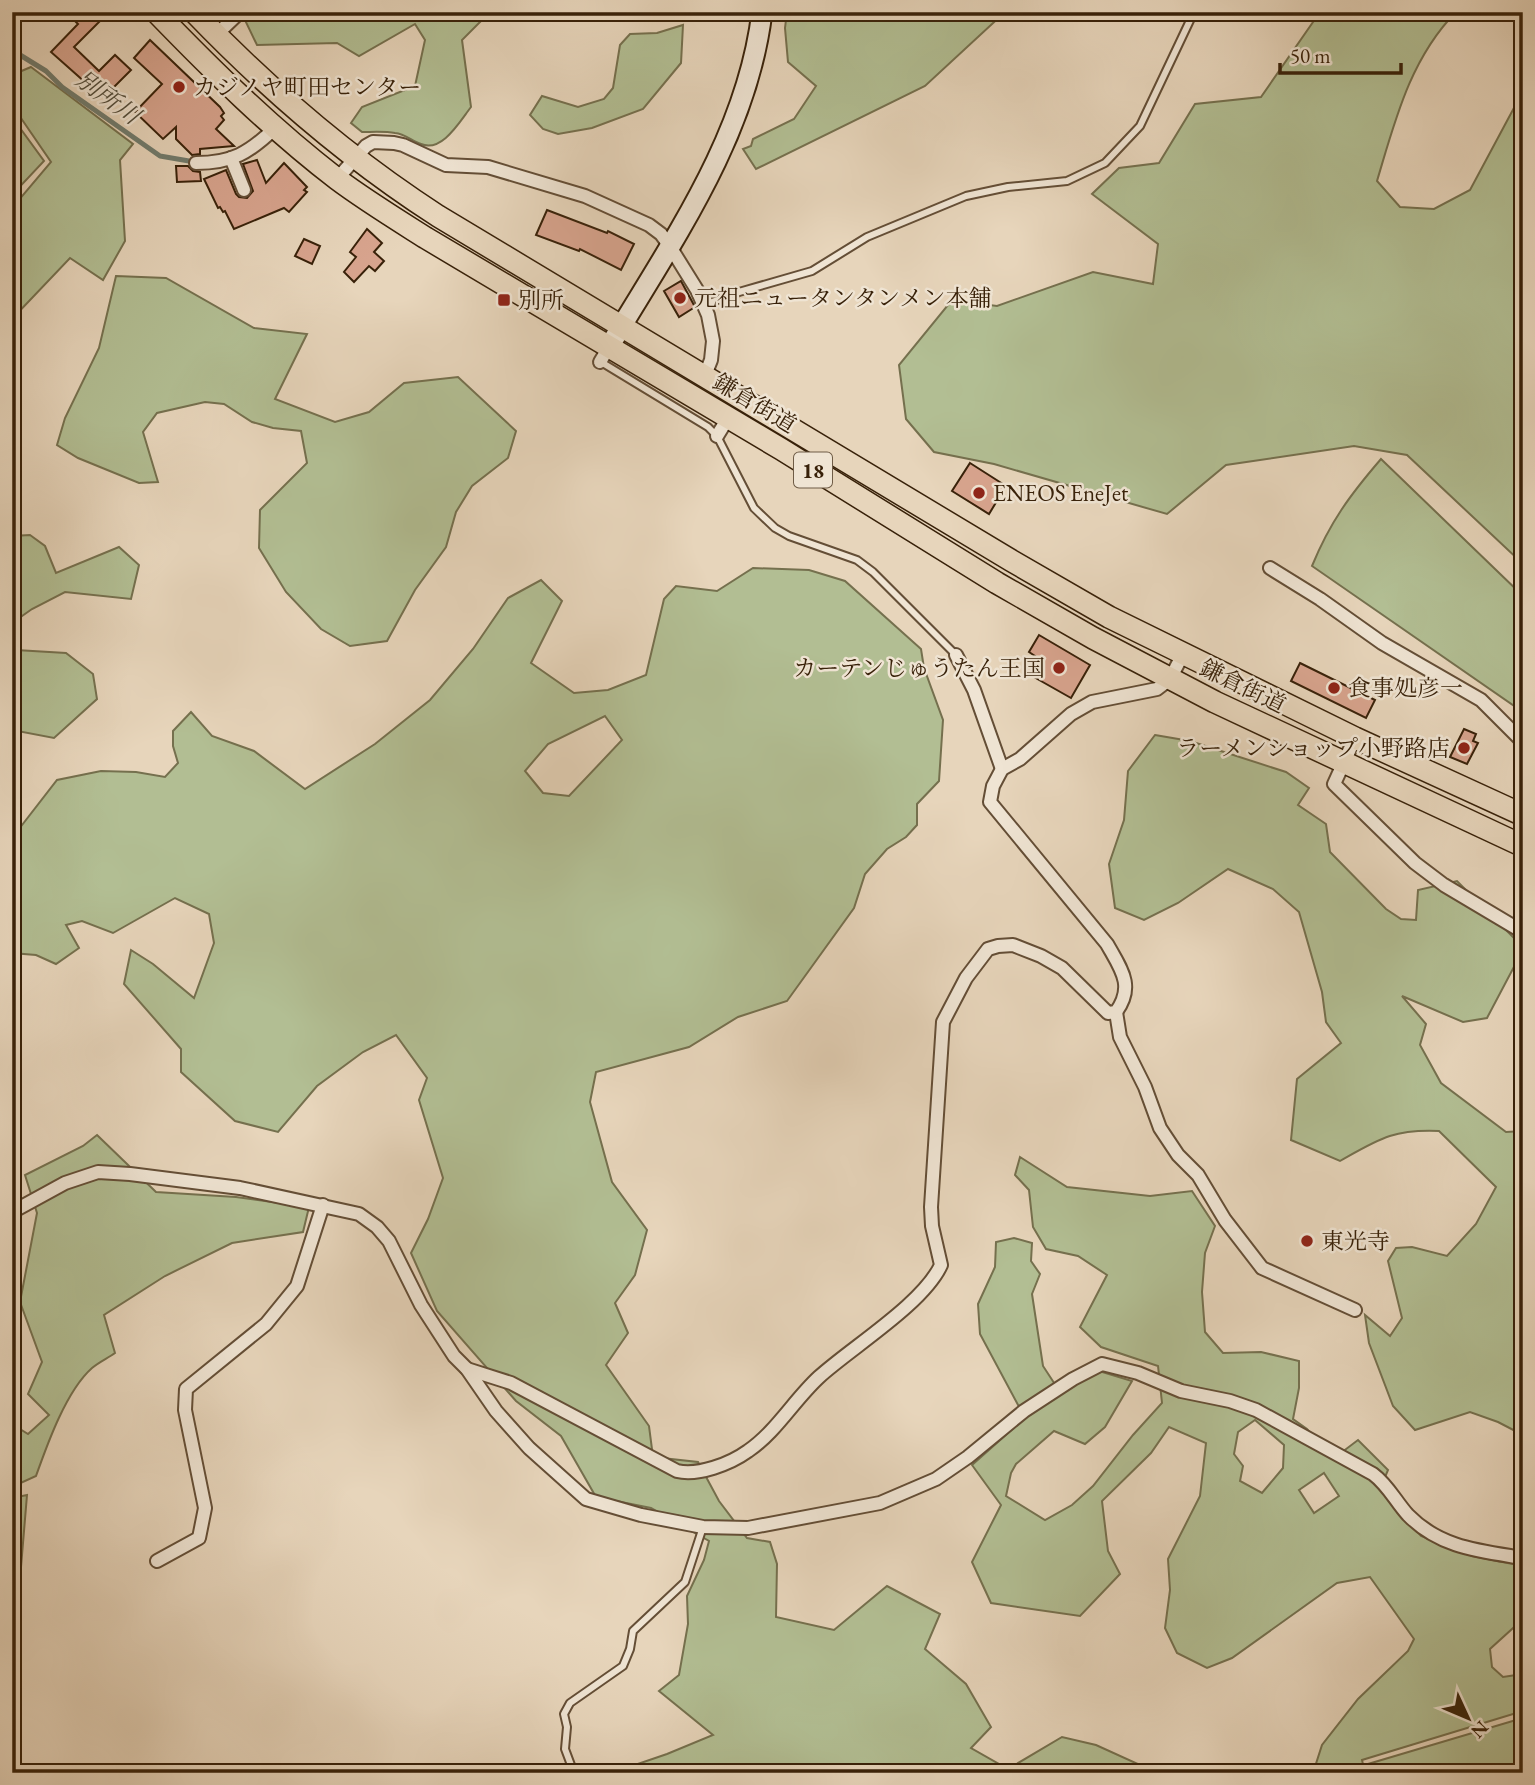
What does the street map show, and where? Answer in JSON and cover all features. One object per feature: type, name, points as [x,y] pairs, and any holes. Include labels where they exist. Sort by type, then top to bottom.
[{"type":"main road","name":"鎌倉街道","points":[[156,12],[196,54],[275,128],[337,179],[604,354],[723,427],[1170,679],[1523,846]]},
{"type":"main road","name":"鎌倉街道","points":[[194,12],[305,118],[391,186],[438,216],[1012,561],[1110,617],[1355,738],[1523,815]]},
{"type":"street","points":[[216,35],[240,12]]},
{"type":"street","points":[[604,354],[705,184],[734,126],[753,67],[762,12]]},
{"type":"street","points":[[195,163],[221,163],[256,146],[275,128]]},
{"type":"street","points":[[337,179],[366,146],[373,142],[384,142],[402,145],[446,165],[488,167],[585,196],[649,225],[661,234],[669,245],[704,305],[712,326],[711,360],[705,375]]},
{"type":"street","points":[[231,158],[244,190]]},
{"type":"street","points":[[1270,569],[1321,599],[1382,643],[1481,700],[1523,742]]},
{"type":"street","points":[[1183,654],[1170,679],[1157,689],[1105,698],[1081,707],[1020,760],[1002,769],[993,786],[990,802],[1107,944],[1122,969],[1126,986],[1125,1000],[1116,1012],[1120,1037],[1145,1087],[1160,1128],[1178,1155],[1198,1175],[1225,1220],[1262,1268],[1356,1310]]},
{"type":"street","points":[[956,655],[974,690],[1002,769]]},
{"type":"street","points":[[1355,738],[1334,785],[1404,853],[1444,885],[1523,932]]},
{"type":"street","points":[[467,1369],[511,1383],[677,1471],[701,1471],[739,1457],[760,1442],[818,1378],[925,1289],[937,1274],[941,1265],[932,1226],[931,1207],[943,1022],[975,964],[988,949],[998,946],[1027,949],[1062,968],[1108,1013],[1116,1012]]},
{"type":"street","points":[[12,1212],[53,1189],[98,1172],[240,1188],[359,1214],[377,1227],[397,1256],[421,1305],[454,1356],[467,1369],[496,1411],[529,1448],[586,1499],[642,1515],[703,1527],[748,1528],[880,1503],[936,1479],[968,1457],[1024,1411],[1073,1379],[1102,1364],[1138,1373],[1181,1391],[1230,1401],[1256,1410],[1373,1474],[1417,1523],[1447,1543],[1464,1549],[1523,1558]]},
{"type":"street","points":[[157,1561],[199,1538],[205,1508],[185,1410],[186,1389],[266,1324],[297,1286],[323,1205]]},
{"type":"lane","points":[[704,305],[812,271],[867,237],[966,196],[1008,187],[1067,181],[1105,163],[1140,126],[1194,12]]},
{"type":"lane","points":[[723,427],[754,508],[775,528],[789,536],[857,560],[873,572],[956,655]]},
{"type":"lane","points":[[571,1765],[565,1749],[567,1727],[564,1714],[570,1703],[623,1666],[634,1631],[685,1582],[703,1527]]},
{"type":"green space","points":[[250,12],[490,12],[462,40],[471,107],[450,134],[429,146],[395,133],[362,132],[351,123],[362,107],[415,86],[425,40],[415,24],[359,56],[337,43],[257,45],[243,16]]},
{"type":"green space","points":[[787,12],[1005,12],[925,86],[756,169],[743,149],[751,146],[753,139],[794,119],[816,86],[788,62],[785,28]]},
{"type":"green space","points":[[1320,12],[1456,12],[1440,30],[1416,70],[1398,114],[1377,181],[1400,207],[1434,209],[1470,190],[1523,91],[1523,420],[1516,446],[1523,448],[1523,564],[1407,455],[1354,446],[1226,465],[1167,514],[994,464],[934,452],[906,419],[899,365],[952,300],[997,306],[1093,272],[1153,284],[1158,244],[1092,194],[1119,168],[1159,163],[1195,104],[1261,97]]},
{"type":"green space","points":[[683,25],[681,63],[643,109],[592,128],[558,134],[543,129],[530,115],[542,96],[578,107],[604,99],[613,88],[620,45],[630,34],[657,33]]},
{"type":"green space","points":[[31,67],[133,144],[120,160],[125,241],[103,280],[70,258],[12,319],[12,208],[51,162],[12,105],[12,75]]},
{"type":"green space","points":[[12,117],[44,161],[12,195]]},
{"type":"green space","points":[[116,276],[166,278],[254,328],[307,334],[275,399],[335,422],[369,412],[404,383],[458,377],[516,431],[508,458],[472,486],[456,512],[446,547],[415,590],[387,641],[350,646],[321,629],[286,592],[259,548],[260,510],[307,463],[301,431],[273,428],[252,422],[224,404],[205,402],[157,413],[143,432],[158,482],[139,483],[78,458],[57,445],[65,418],[99,348]]},
{"type":"green space","points":[[1381,459],[1523,596],[1523,712],[1312,566],[1342,509]]},
{"type":"green space","points":[[30,535],[45,546],[56,573],[119,547],[139,565],[131,599],[65,592],[12,623],[12,536]]},
{"type":"green space","points":[[753,568],[809,570],[845,581],[921,649],[924,668],[943,720],[939,781],[917,804],[917,825],[906,837],[887,849],[865,874],[854,908],[787,1001],[738,1017],[689,1047],[596,1072],[590,1102],[612,1182],[647,1230],[635,1275],[615,1303],[628,1333],[606,1365],[649,1426],[653,1457],[698,1462],[719,1501],[747,1538],[770,1542],[777,1564],[776,1617],[834,1630],[887,1586],[940,1614],[925,1649],[966,1684],[991,1727],[971,1748],[1008,1769],[1062,1737],[1096,1745],[1149,1769],[1148,1773],[622,1773],[620,1770],[713,1735],[659,1691],[679,1675],[688,1624],[687,1596],[704,1560],[709,1541],[651,1508],[596,1497],[561,1436],[516,1401],[437,1311],[411,1253],[428,1219],[443,1178],[419,1100],[427,1078],[396,1035],[363,1052],[317,1086],[278,1132],[235,1121],[181,1072],[181,1049],[124,984],[131,950],[153,964],[194,998],[214,943],[209,914],[175,898],[113,933],[82,921],[66,925],[79,948],[56,964],[36,955],[12,953],[12,838],[57,780],[101,771],[136,772],[165,777],[178,763],[173,746],[173,731],[191,712],[212,736],[254,751],[305,789],[375,744],[430,700],[473,649],[508,598],[541,580],[562,601],[531,663],[574,693],[608,690],[646,675],[664,599],[676,586],[717,591]],"holes":[[[605,716],[622,740],[569,796],[543,793],[525,771],[548,744]]]},
{"type":"green space","points":[[12,646],[16,650],[66,653],[93,674],[97,699],[54,738],[12,730]]},
{"type":"green space","points":[[1155,735],[1190,741],[1286,772],[1309,788],[1298,805],[1326,824],[1330,852],[1386,909],[1401,919],[1416,920],[1418,890],[1457,881],[1515,939],[1516,963],[1487,1018],[1463,1022],[1402,996],[1426,1024],[1420,1045],[1441,1083],[1506,1132],[1523,1131],[1523,1435],[1470,1412],[1415,1430],[1393,1406],[1369,1343],[1365,1315],[1390,1336],[1402,1318],[1388,1261],[1396,1248],[1412,1247],[1447,1256],[1476,1224],[1496,1187],[1439,1131],[1410,1132],[1387,1137],[1340,1161],[1291,1140],[1297,1079],[1341,1043],[1326,1022],[1322,992],[1299,912],[1273,889],[1228,869],[1178,903],[1144,920],[1115,908],[1109,864],[1124,820],[1128,771]]},
{"type":"green space","points":[[97,1135],[156,1192],[236,1197],[309,1207],[303,1232],[232,1243],[165,1276],[104,1315],[115,1353],[92,1368],[74,1390],[58,1419],[36,1476],[12,1487],[12,1424],[28,1434],[49,1415],[28,1394],[42,1362],[20,1302],[37,1213],[25,1175],[83,1146]]},
{"type":"green space","points":[[1020,1157],[1067,1187],[1150,1196],[1192,1191],[1215,1226],[1205,1253],[1202,1292],[1205,1332],[1223,1353],[1261,1352],[1299,1361],[1299,1388],[1293,1419],[1307,1429],[1333,1459],[1358,1440],[1388,1470],[1380,1489],[1421,1536],[1472,1556],[1523,1566],[1523,1619],[1490,1649],[1492,1667],[1503,1677],[1523,1674],[1523,1711],[1362,1760],[1365,1773],[1313,1773],[1322,1745],[1358,1699],[1408,1651],[1414,1639],[1370,1577],[1337,1583],[1232,1658],[1207,1668],[1177,1653],[1165,1628],[1170,1590],[1168,1559],[1200,1496],[1206,1443],[1169,1427],[1151,1453],[1102,1501],[1108,1551],[1120,1574],[1080,1616],[991,1603],[972,1562],[1001,1505],[972,1465],[1025,1418],[980,1334],[978,1304],[995,1267],[996,1242],[1014,1238],[1032,1243],[1031,1261],[1040,1274],[1032,1294],[1043,1366],[1060,1392],[1099,1371],[1132,1381],[1105,1427],[1085,1444],[1054,1431],[1016,1464],[1006,1496],[1045,1520],[1072,1505],[1093,1486],[1162,1403],[1158,1366],[1101,1347],[1080,1327],[1107,1275],[1078,1256],[1046,1249],[1033,1227],[1029,1190],[1015,1175]],"holes":[[[1255,1420],[1284,1445],[1283,1468],[1262,1493],[1240,1481],[1243,1466],[1234,1454],[1238,1432]],[[1324,1473],[1339,1496],[1314,1513],[1299,1490]]]},
{"type":"green space","points":[[27,1495],[16,1627],[12,1632],[12,1498]]},
{"type":"green space","points":[[1516,1720],[1523,1744],[1523,1773],[1370,1773],[1368,1764]]},
{"type":"building","points":[[66,12],[89,12],[99,22],[74,47],[99,71],[115,55],[131,70],[105,96],[95,91],[51,52],[78,24]]},
{"type":"building","name":"カジノヤ町田センター","points":[[150,40],[220,107],[224,120],[216,129],[234,146],[200,149],[200,154],[192,155],[176,139],[176,127],[163,139],[135,112],[162,84],[134,58]]},
{"type":"building","points":[[257,160],[266,183],[284,163],[307,187],[304,190],[307,192],[289,212],[284,208],[234,229],[225,211],[218,208],[204,179],[226,170],[236,194],[247,198],[253,191],[243,164]]},
{"type":"building","points":[[176,166],[188,166],[193,171],[200,172],[201,181],[177,182]]},
{"type":"building","points":[[547,210],[607,233],[608,231],[634,244],[621,270],[580,249],[579,251],[536,235]]},
{"type":"building","points":[[367,229],[382,243],[374,252],[384,261],[375,271],[369,266],[354,282],[344,272],[356,257],[350,252]]},
{"type":"building","points":[[304,239],[320,246],[312,264],[295,256]]},
{"type":"building","points":[[681,281],[695,307],[679,317],[664,291]]},
{"type":"building","points":[[970,463],[1006,486],[989,514],[952,491]]},
{"type":"building","points":[[1039,635],[1090,665],[1071,698],[1025,672],[1035,656],[1029,652]]},
{"type":"building","points":[[1300,663],[1375,700],[1366,718],[1291,681]]},
{"type":"building","points":[[1464,729],[1476,734],[1473,741],[1478,743],[1467,764],[1450,757]]},
{"type":"waterway","name":"別所川","points":[[12,50],[46,71],[62,87],[160,156],[189,161]]},
{"type":"place","name":"カジノヤ町田センター","points":[[179,87]]},
{"type":"place","name":"元祖ニュータンタンメン本舗","points":[[680,298]]},
{"type":"place","name":"別所","points":[[504,300]]},
{"type":"place","name":"ENEOS EneJet","points":[[979,493]]},
{"type":"place","name":"カーテンじゅうたん王国","points":[[1059,668]]},
{"type":"place","name":"食事処彦一","points":[[1334,688]]},
{"type":"place","name":"ラーメンショップ小野路店","points":[[1464,748]]},
{"type":"place","name":"東光寺","points":[[1307,1241]]}]
